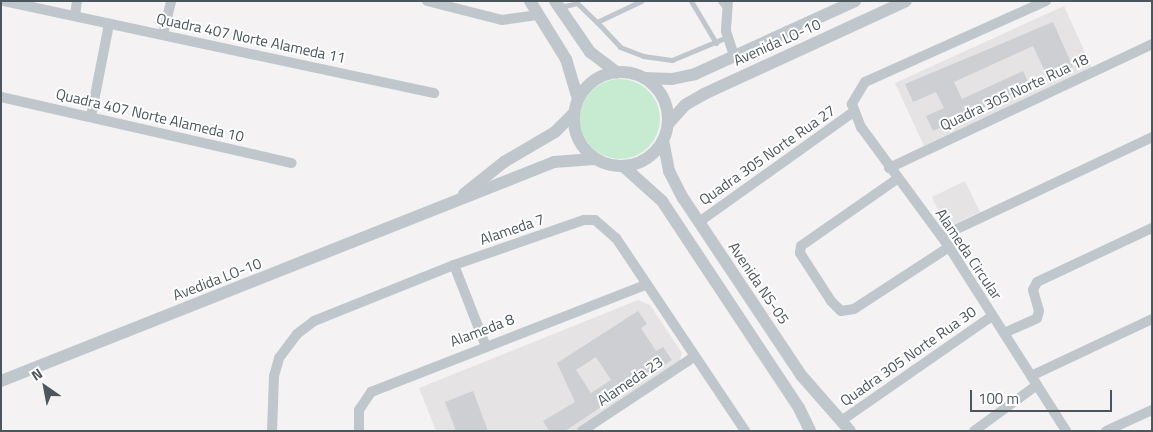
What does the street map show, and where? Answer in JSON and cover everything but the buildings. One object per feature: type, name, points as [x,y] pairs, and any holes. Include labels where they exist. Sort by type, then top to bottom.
[{"type":"street","name":"Quadra 407 Norte Alameda 11","points":[[4,1],[434,93]]},
{"type":"street","points":[[74,15],[77,1]]},
{"type":"street","points":[[163,34],[171,1]]},
{"type":"street","points":[[427,1],[502,20],[539,14]]},
{"type":"street","points":[[530,1],[570,67],[578,99]]},
{"type":"street","name":"Avenida LO-10","points":[[644,78],[688,76],[855,1]]},
{"type":"street","name":"Avenida LO-10","points":[[668,124],[685,105],[704,94],[906,1]]},
{"type":"street","points":[[852,112],[855,94],[865,82],[1046,1]]},
{"type":"street","points":[[557,5],[590,52],[617,72],[644,78]]},
{"type":"street","points":[[728,6],[726,37],[734,56]]},
{"type":"street","points":[[91,116],[108,24]]},
{"type":"street","name":"Quadra 305 Norte Rua 18","points":[[889,168],[1152,44]]},
{"type":"street","points":[[617,72],[596,79],[578,99],[574,112],[578,138],[594,158],[624,166],[662,201],[799,408],[810,431]]},
{"type":"street","name":"Avenida NS-05","points":[[624,166],[646,159],[663,140],[668,124],[662,95],[644,78]]},
{"type":"street","name":"Quadra 407 Norte Alameda 10","points":[[1,97],[292,163]]},
{"type":"street","name":"Avedida LO-10","points":[[444,207],[504,162],[555,132],[574,112]]},
{"type":"street","name":"Alameda Circular","points":[[852,112],[889,168],[942,236],[1066,431]]},
{"type":"street","name":"Quadra 305 Norte Rua 27","points":[[699,222],[852,112]]},
{"type":"street","points":[[942,236],[1152,138]]},
{"type":"street","name":"Avenida NS-05","points":[[663,140],[670,174],[699,222],[801,375],[850,431]]},
{"type":"street","name":"Avedida LO-10","points":[[1,381],[557,161],[594,158]]},
{"type":"street","points":[[897,179],[806,241],[800,253],[831,302],[841,311],[854,309],[949,247]]},
{"type":"street","name":"Alameda 7","points":[[272,431],[274,376],[279,358],[297,334],[353,303],[454,265],[584,220],[595,220],[616,238],[741,429]]},
{"type":"street","points":[[1004,333],[1037,318],[1039,311],[1033,290],[1036,282],[1152,228]]},
{"type":"street","points":[[454,265],[485,344]]},
{"type":"street","name":"Alameda 8","points":[[359,431],[359,410],[371,392],[485,344],[645,285]]},
{"type":"street","name":"Quadra 305 Norte Rua 30","points":[[841,421],[992,316]]},
{"type":"street","points":[[1031,376],[1152,320]]},
{"type":"street","name":"Alameda 23","points":[[582,431],[694,357]]},
{"type":"street","points":[[974,431],[1037,385]]},
{"type":"street","points":[[1106,431],[1152,410]]},
{"type":"lane","points":[[597,22],[641,1]]},
{"type":"lane","points":[[691,1],[716,43]]},
{"type":"lane","points":[[720,1],[728,6]]},
{"type":"lane","points":[[557,5],[577,3],[620,47],[643,56],[681,60],[726,37]]},
{"type":"shaded area","points":[[1064,6],[1092,68],[924,146],[895,83]]},
{"type":"shaded area","points":[[965,181],[980,212],[946,228],[932,197]]},
{"type":"shaded area","points":[[638,300],[650,305],[682,353],[679,363],[584,426],[576,431],[436,431],[419,388]]},
{"type":"green space","points":[[620,79],[635,82],[648,91],[657,104],[660,119],[657,134],[648,147],[635,156],[620,159],[605,156],[592,147],[583,134],[580,119],[583,104],[592,91],[605,82]]}]
